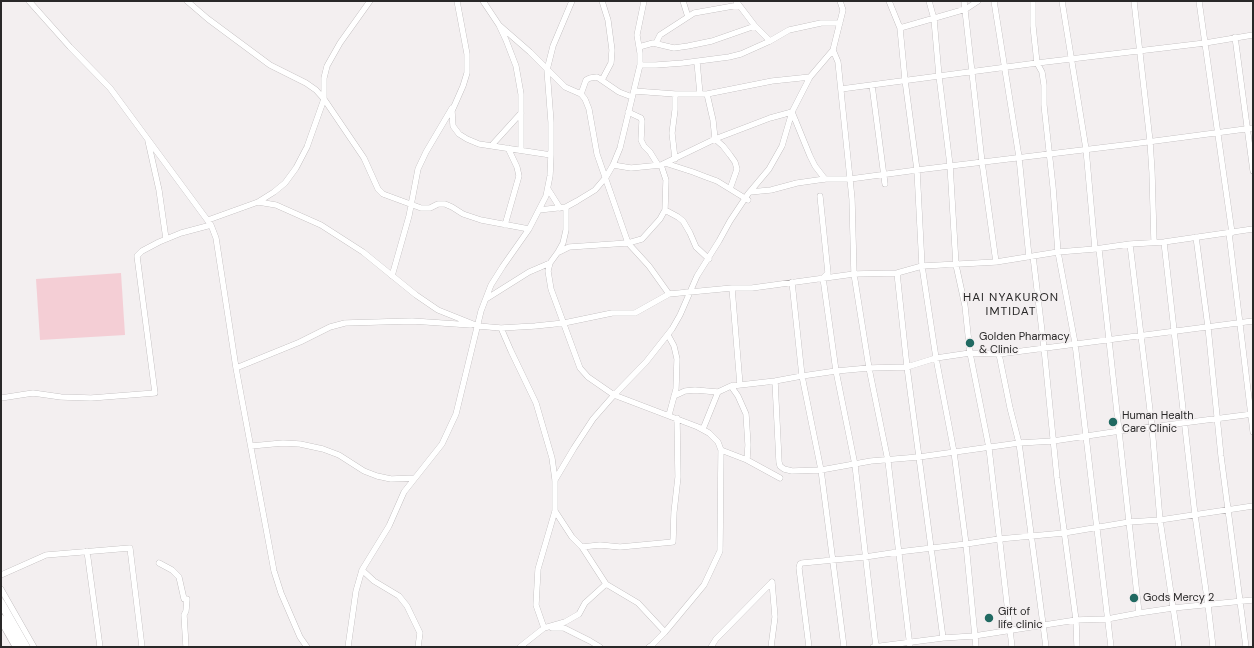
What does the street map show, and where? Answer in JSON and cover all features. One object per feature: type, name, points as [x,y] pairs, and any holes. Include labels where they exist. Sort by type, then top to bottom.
[{"type":"main road","points":[[1,603],[26,647]]},
{"type":"main road","points":[[1,619],[17,647]]},
{"type":"street","points":[[29,1],[70,47],[110,88],[210,222],[216,238],[236,368],[274,570],[281,594],[300,637],[307,647]]},
{"type":"street","points":[[186,1],[270,65],[306,83],[316,90],[324,99],[364,158],[380,192],[383,194],[425,209],[438,204],[445,204],[463,214],[475,218],[529,229]]},
{"type":"street","points":[[1,398],[33,393],[61,397],[91,398],[155,393],[137,256],[142,251],[166,239],[258,202],[285,183],[296,168],[307,147],[324,99],[324,78],[327,66],[340,43],[370,1]]},
{"type":"street","points":[[392,276],[408,216],[417,174],[422,160],[454,104],[463,86],[467,73],[466,54],[457,1]]},
{"type":"street","points":[[483,1],[499,25],[516,66],[521,94],[521,150]]},
{"type":"street","points":[[348,647],[356,591],[362,570],[389,526],[404,492],[442,444],[456,414],[481,311],[491,285],[529,229],[546,196],[550,176],[551,155],[551,122],[547,70],[553,46],[572,1]]},
{"type":"street","points":[[539,210],[563,207],[577,201],[595,190],[606,177],[620,148],[640,65],[638,35],[644,1]]},
{"type":"street","points":[[683,1],[688,17]]},
{"type":"street","points":[[840,1],[842,10]]},
{"type":"street","points":[[555,480],[593,419],[646,362],[677,322],[697,276],[709,259],[730,221],[750,192],[769,169],[782,146],[792,112],[810,77],[833,50],[842,10],[846,1]]},
{"type":"street","points":[[889,1],[900,28],[905,80],[917,170],[922,266],[936,358],[954,452],[966,544],[976,647]]},
{"type":"street","points":[[929,1],[934,19],[950,166],[956,265],[965,306],[970,354],[989,448],[1012,647]]},
{"type":"street","points":[[964,1],[982,162],[996,262]]},
{"type":"street","points":[[900,28],[966,9],[978,1]]},
{"type":"street","points":[[994,1],[1020,157],[1031,257],[1044,348],[1053,441],[1076,620],[1078,647]]},
{"type":"street","points":[[1033,1],[1033,26],[1038,63],[1042,72],[1044,85],[1044,105],[1058,252],[1075,343],[1111,647]]},
{"type":"street","points":[[1062,1],[1086,149],[1097,249],[1110,339],[1139,613]]},
{"type":"street","points":[[1134,1],[1150,141],[1154,242]]},
{"type":"street","points":[[1199,1],[1218,133],[1253,432]]},
{"type":"street","points":[[602,80],[611,63],[612,50],[604,2]]},
{"type":"street","points":[[656,43],[660,35],[694,13],[738,3],[755,26],[770,41]]},
{"type":"street","points":[[640,65],[697,62],[741,54],[770,41],[789,30],[821,23],[840,23]]},
{"type":"street","points":[[499,25],[530,52],[565,87],[581,94],[585,99],[589,109],[597,154],[628,243],[649,266],[669,294]]},
{"type":"street","points":[[639,47],[656,43],[674,48],[688,46],[712,41],[755,26]]},
{"type":"street","points":[[841,89],[1253,35]]},
{"type":"street","points":[[1235,37],[1250,128],[1253,171]]},
{"type":"street","points":[[833,50],[838,62],[852,198],[854,274],[868,368],[888,461],[910,645]]},
{"type":"street","points":[[697,62],[700,94]]},
{"type":"street","points":[[581,94],[583,85],[590,78],[597,77],[619,92],[633,94],[707,94],[772,81],[810,77]]},
{"type":"street","points":[[872,85],[885,184]]},
{"type":"street","points":[[675,94],[675,110],[672,133],[675,159]]},
{"type":"street","points":[[707,94],[713,120],[714,139],[730,154],[737,169],[730,189]]},
{"type":"street","points":[[454,104],[452,118],[453,126],[459,134],[467,139],[479,144],[551,155]]},
{"type":"street","points":[[628,112],[637,115],[642,121],[641,140],[644,146],[662,164],[693,172],[717,182],[748,200]]},
{"type":"street","points":[[612,165],[631,168],[662,164],[714,139],[770,118],[792,112]]},
{"type":"street","points":[[792,112],[810,156],[825,180]]},
{"type":"street","points":[[492,145],[521,113]]},
{"type":"street","points":[[750,192],[771,190],[797,183],[884,175],[1250,128]]},
{"type":"street","points":[[148,140],[166,239]]},
{"type":"street","points":[[505,225],[519,176],[517,167],[508,148]]},
{"type":"street","points":[[558,252],[576,246],[628,243],[642,239],[660,219],[665,210],[666,180],[662,164]]},
{"type":"street","points":[[548,188],[563,207],[566,230],[563,243],[550,263],[548,271],[549,280],[573,352],[580,368],[588,377],[614,395],[677,418],[709,433],[718,442],[721,450],[720,551],[704,585],[664,632],[649,647]]},
{"type":"street","points":[[820,196],[828,273],[823,278]]},
{"type":"street","points":[[258,202],[276,205],[321,225],[364,252],[416,296],[438,310],[478,326]]},
{"type":"street","points":[[665,210],[682,221],[690,233],[696,247],[709,259]]},
{"type":"street","points":[[236,368],[300,342],[330,327],[345,323],[412,321],[517,328],[564,323],[612,313],[635,313],[669,294],[732,288],[752,288],[854,274],[897,273],[922,266],[996,262],[1058,252],[1097,249],[1130,244],[1164,242],[1253,229]]},
{"type":"street","points":[[1196,237],[1246,647]]},
{"type":"street","points":[[1164,242],[1195,515],[1213,647]]},
{"type":"street","points":[[1130,244],[1152,427],[1160,520],[1179,647]]},
{"type":"street","points":[[486,299],[529,272],[550,263]]},
{"type":"street","points":[[897,273],[907,367],[939,600],[942,638]]},
{"type":"street","points":[[823,278],[836,371],[855,465],[875,647],[910,645],[942,638],[974,636],[1043,624],[1076,620],[1108,619],[1173,608],[1253,600]]},
{"type":"street","points":[[792,282],[792,294],[802,376],[821,470],[844,647]]},
{"type":"street","points":[[732,288],[740,385]]},
{"type":"street","points":[[674,396],[685,391],[695,390],[718,392],[731,386],[776,381],[836,371],[907,367],[936,358],[970,354],[1000,354],[1141,334],[1174,332],[1253,320]]},
{"type":"street","points":[[501,328],[536,404],[552,458],[555,480],[555,511],[538,569],[536,605],[544,628]]},
{"type":"street","points":[[668,334],[674,346],[677,359],[677,374],[674,396],[669,415]]},
{"type":"street","points":[[1000,354],[1010,408],[1020,443],[1046,647]]},
{"type":"street","points":[[776,381],[779,462],[780,466],[784,469],[792,471],[821,470],[871,461],[888,461],[1020,443],[1053,441],[1252,414]]},
{"type":"street","points":[[731,386],[738,396],[746,414],[748,444],[747,460]]},
{"type":"street","points":[[702,429],[718,392]]},
{"type":"street","points":[[582,547],[600,545],[628,546],[673,542],[674,512],[678,477],[677,418]]},
{"type":"street","points":[[251,446],[283,442],[300,444],[323,449],[339,455],[364,471],[377,476],[391,479],[415,478]]},
{"type":"street","points":[[721,450],[747,460],[780,478]]},
{"type":"street","points":[[809,647],[799,565],[802,563],[865,557],[1096,528],[1129,522],[1160,520],[1253,506]]},
{"type":"street","points":[[555,511],[572,537],[582,547],[606,584],[638,603],[664,632]]},
{"type":"street","points":[[1,575],[46,555],[130,548],[142,647]]},
{"type":"street","points":[[86,551],[100,647]]},
{"type":"street","points":[[159,563],[172,570],[179,577],[184,599],[187,599],[186,611],[184,615],[186,647]]},
{"type":"street","points":[[362,570],[374,581],[399,596],[407,606],[420,633],[418,647]]},
{"type":"street","points":[[711,647],[716,639],[772,582],[775,617],[771,647]]},
{"type":"street","points":[[520,647],[544,628],[565,622],[579,614],[585,603],[606,584]]},
{"type":"street","points":[[1,589],[34,647]]},
{"type":"street","points":[[544,628],[564,628],[600,647]]},
{"type":"shaded area","points":[[121,273],[125,335],[40,340],[36,279]]},
{"type":"place","name":"Golden Pharmacy & Clinic","points":[[970,343]]},
{"type":"place","name":"Human Health Care Clinic","points":[[1113,422]]},
{"type":"place","name":"Gods Mercy 2","points":[[1134,598]]},
{"type":"place","name":"Gift of life clinic","points":[[989,618]]},
{"type":"district","name":"HAI NYAKURON IMTIDAT","points":[[1011,305]]}]
